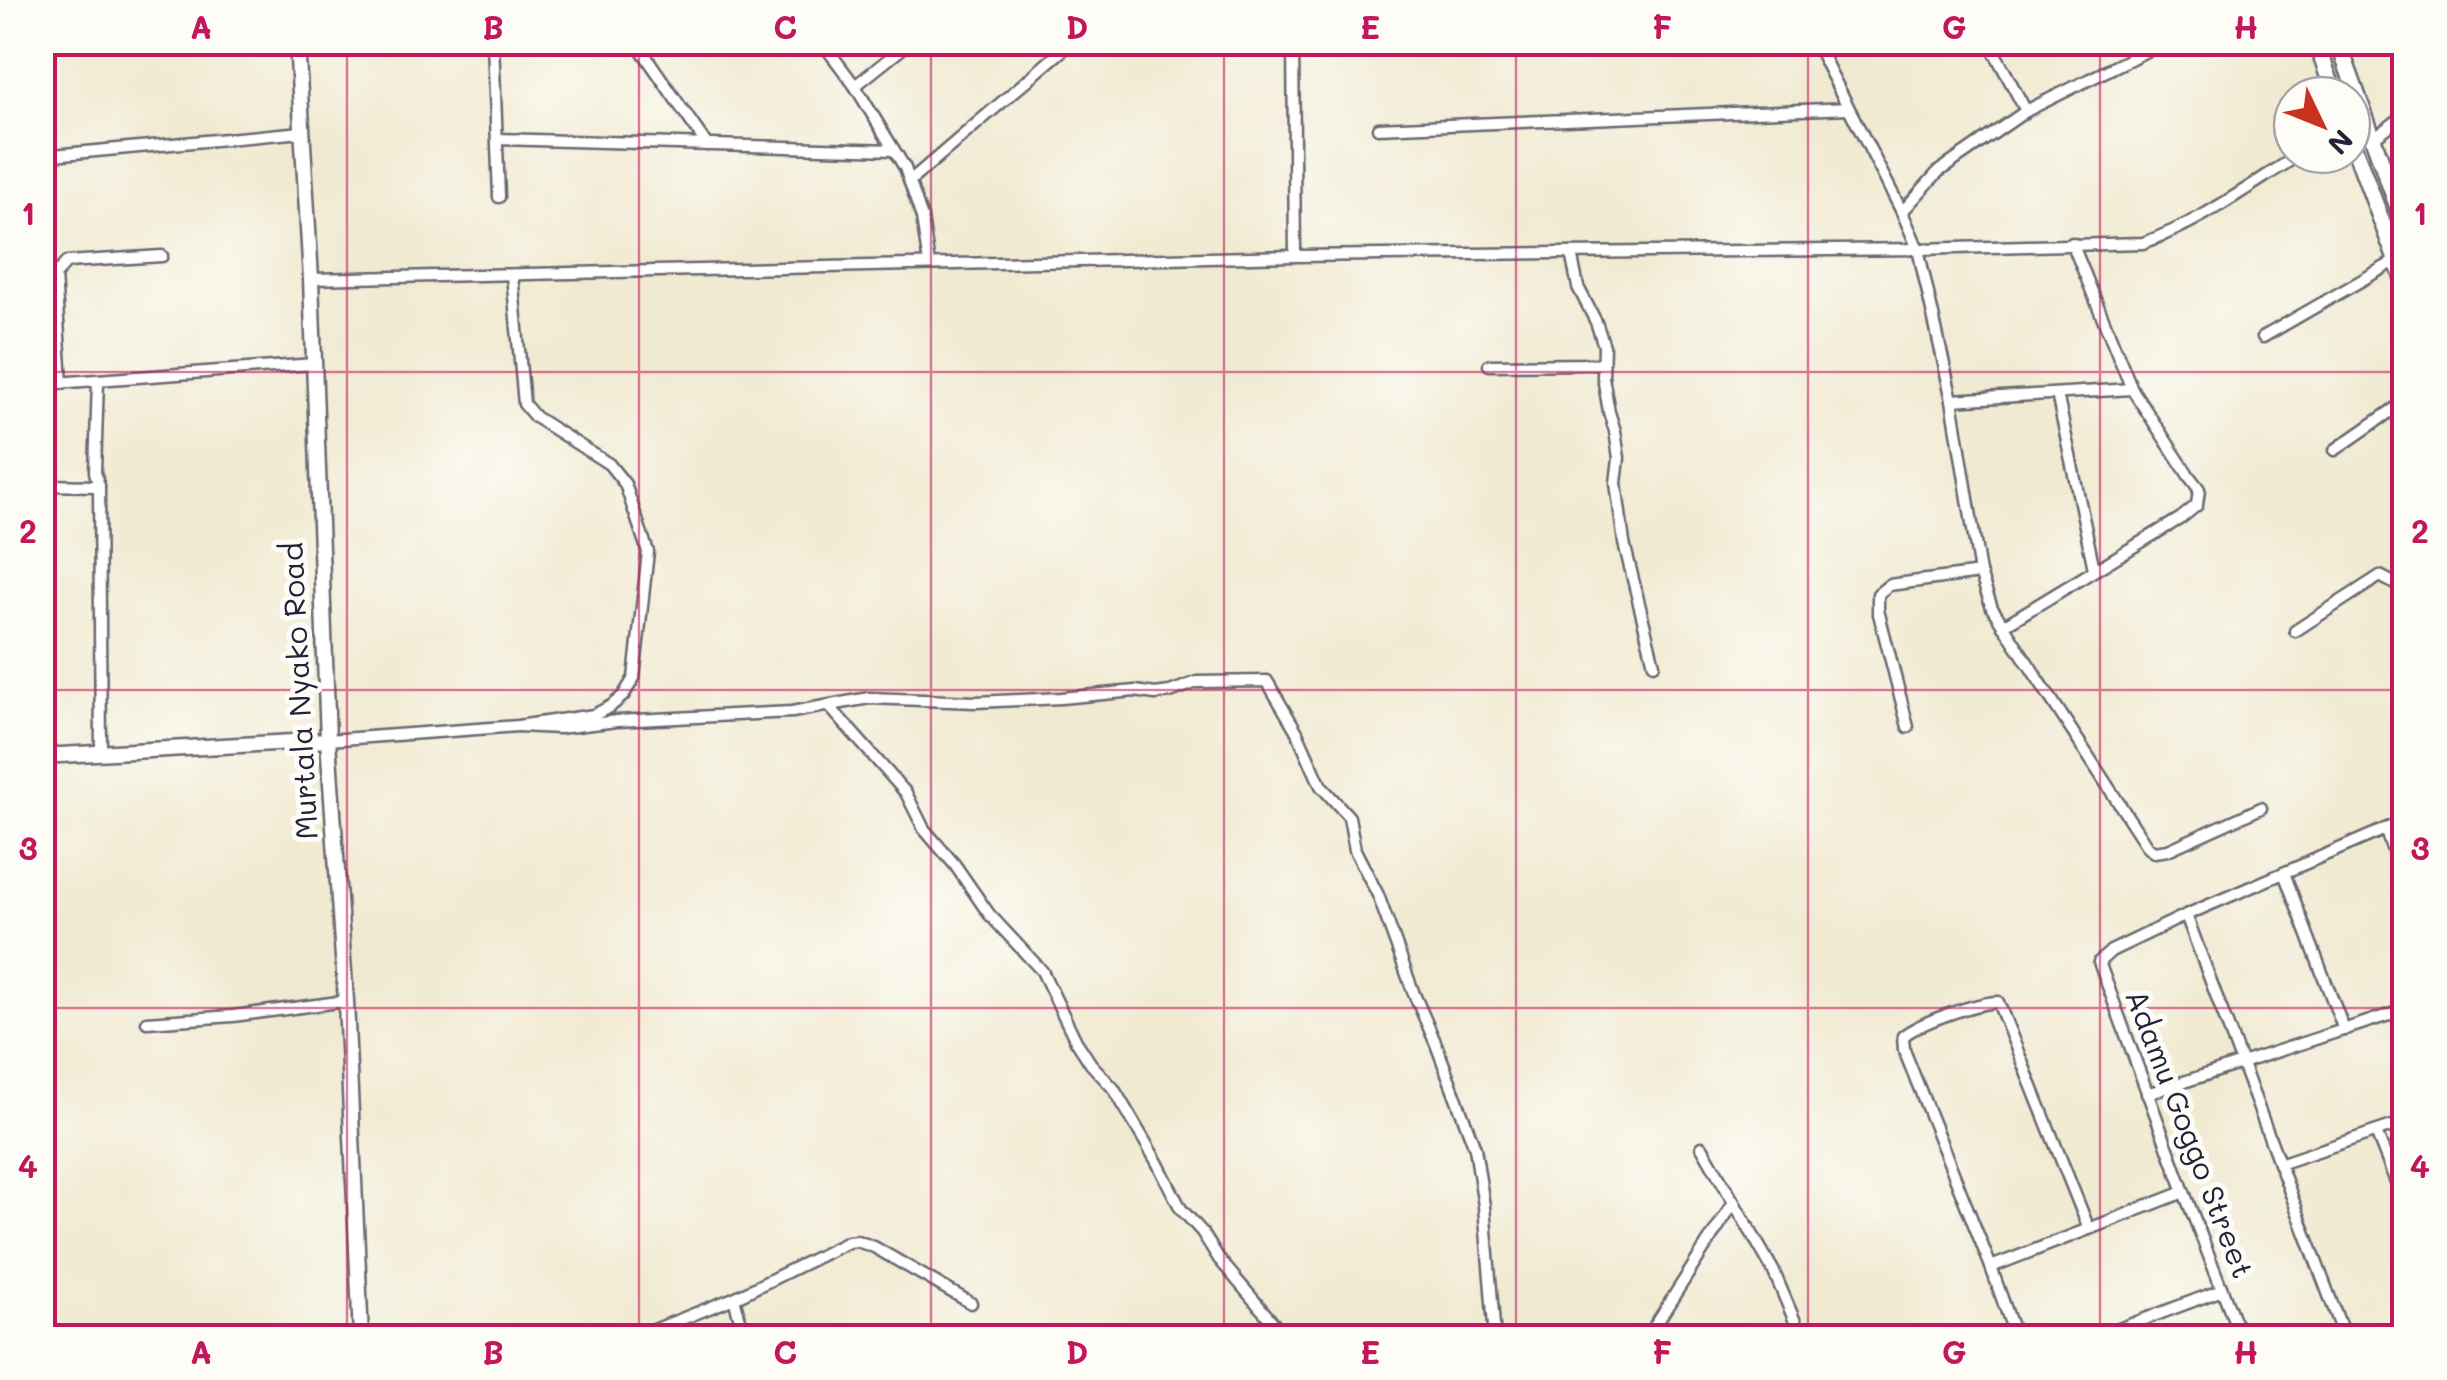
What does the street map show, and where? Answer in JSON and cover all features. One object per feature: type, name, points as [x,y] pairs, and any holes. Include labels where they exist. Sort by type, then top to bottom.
[{"type":"main road","points":[[2316,42],[2328,75]]},
{"type":"main road","points":[[2338,42],[2347,75]]},
{"type":"main road","points":[[2373,138],[2404,224]]},
{"type":"main road","points":[[2365,175],[2404,282]]},
{"type":"street","name":"Murtala Nyako Road","points":[[296,42],[314,364],[328,740],[346,1000],[361,1338]]},
{"type":"street","points":[[492,42],[498,197]]},
{"type":"street","points":[[636,42],[707,145]]},
{"type":"street","points":[[822,42],[855,86],[911,180],[929,264]]},
{"type":"street","points":[[855,86],[910,42]]},
{"type":"street","points":[[911,180],[1072,42]]},
{"type":"street","points":[[1293,42],[1295,256]]},
{"type":"street","points":[[1815,42],[1918,249],[1952,400],[1980,573],[1992,608],[2148,848],[2154,852],[2168,850],[2260,808]]},
{"type":"street","points":[[1989,42],[2026,111]]},
{"type":"street","points":[[1902,212],[1938,172],[2026,111],[2164,42]]},
{"type":"street","points":[[1378,128],[1848,108]]},
{"type":"street","points":[[2373,138],[2404,116]]},
{"type":"street","points":[[42,156],[302,132]]},
{"type":"street","points":[[498,139],[894,150]]},
{"type":"street","points":[[310,279],[1295,256],[1918,249],[2143,242],[2206,212],[2272,172]]},
{"type":"street","points":[[2003,626],[2197,505],[2199,489],[2132,389],[2072,243]]},
{"type":"street","points":[[1571,253],[1578,287],[1604,346],[1602,364],[1617,444],[1616,483],[1624,543],[1654,664]]},
{"type":"street","points":[[62,383],[55,275],[58,270],[68,262],[162,256]]},
{"type":"street","points":[[2263,337],[2397,260]]},
{"type":"street","points":[[42,756],[518,726],[594,714],[623,696],[634,678],[648,552],[636,513],[609,464],[535,417],[524,404],[512,274]]},
{"type":"street","points":[[42,384],[314,364]]},
{"type":"street","points":[[1490,365],[1602,364]]},
{"type":"street","points":[[98,380],[95,472],[99,486],[101,753]]},
{"type":"street","points":[[1952,400],[2132,389]]},
{"type":"street","points":[[2057,394],[2094,569]]},
{"type":"street","points":[[2336,450],[2404,402]]},
{"type":"street","points":[[42,485],[99,486]]},
{"type":"street","points":[[1908,728],[1878,610],[1878,594],[1889,585],[1980,573]]},
{"type":"street","points":[[2295,630],[2380,576],[2400,586],[2404,582]]},
{"type":"street","points":[[518,726],[559,728],[617,721],[792,712],[869,698],[976,702],[1135,690],[1155,694],[1197,682],[1262,680],[1270,684],[1322,786],[1349,817],[1355,850],[1378,895],[1476,1148],[1495,1338]]},
{"type":"street","points":[[829,706],[906,793],[924,830],[955,865],[989,914],[1042,971],[1076,1041],[1114,1089],[1181,1209],[1286,1338]]},
{"type":"street","points":[[2346,1338],[2186,915],[2404,821]]},
{"type":"street","points":[[2385,830],[2404,881]]},
{"type":"street","points":[[2284,873],[2344,1030]]},
{"type":"street","name":"Adamu Goggo Street","points":[[2186,915],[2110,951],[2099,962],[2241,1338]]},
{"type":"street","points":[[147,1022],[234,1016],[346,1000]]},
{"type":"street","points":[[2016,1338],[1904,1050],[1903,1036],[1982,1002],[1998,1002],[2089,1229]]},
{"type":"street","points":[[2146,1094],[2404,1010]]},
{"type":"street","points":[[2279,1164],[2404,1122]]},
{"type":"street","points":[[2376,1132],[2404,1202]]},
{"type":"street","points":[[1702,1147],[1773,1270],[1802,1338]]},
{"type":"street","points":[[1991,1266],[2184,1192]]},
{"type":"street","points":[[1647,1338],[1734,1202]]},
{"type":"street","points":[[634,1338],[734,1298],[848,1242],[874,1247],[971,1302]]},
{"type":"street","points":[[2096,1338],[2122,1333],[2222,1290]]},
{"type":"street","points":[[734,1298],[745,1338]]},
{"type":"street","points":[[1656,1324],[1665,1338]]}]
